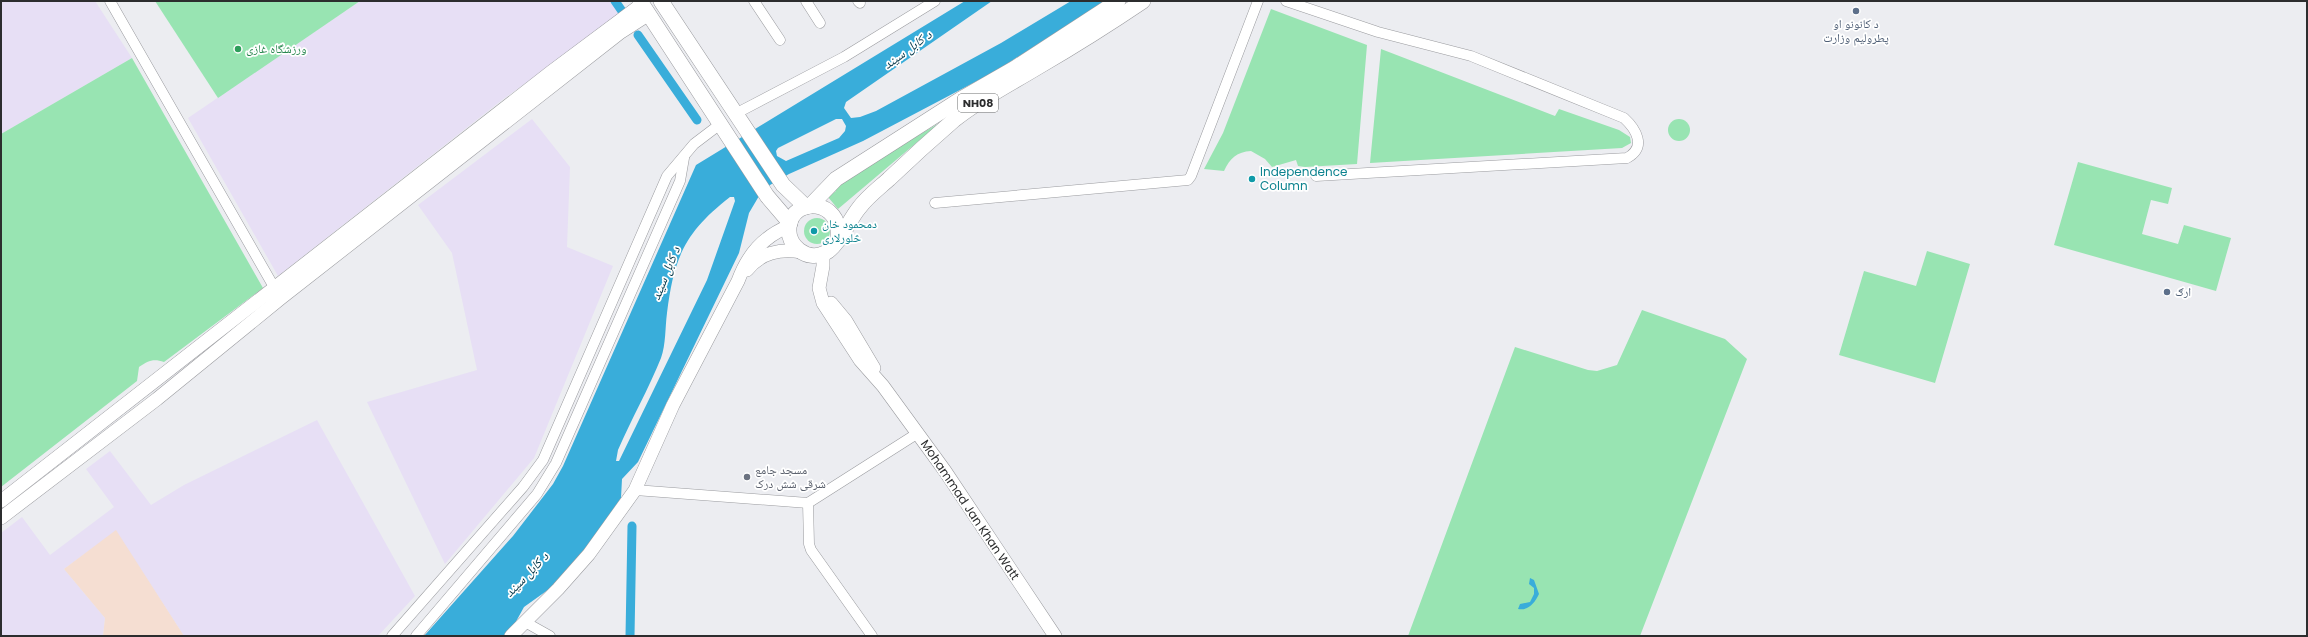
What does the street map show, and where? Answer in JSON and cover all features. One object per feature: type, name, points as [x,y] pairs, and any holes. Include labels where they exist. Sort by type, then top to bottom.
[{"type":"highway","points":[[661,1],[783,185],[808,206],[822,207],[833,214],[837,221],[838,237]]},
{"type":"highway","name":"NH08","points":[[790,224],[799,211],[808,206],[836,179],[961,99],[1015,68],[1118,1]]},
{"type":"highway","name":"NH08","points":[[827,252],[859,207],[954,120],[981,100],[1077,44],[1143,1]]},
{"type":"highway","points":[[644,6],[719,125],[767,196],[790,224],[791,241],[801,252],[808,255],[827,252]]},
{"type":"main road","points":[[1,518],[157,399],[278,294],[551,72],[644,6]]},
{"type":"main road","points":[[511,636],[558,589],[588,554],[635,490],[673,405],[747,261],[760,243],[790,224]]},
{"type":"main road","points":[[738,281],[754,262],[768,254],[784,250],[801,252]]},
{"type":"main road","name":"Mohammad Jan Khan Watt","points":[[827,252],[819,288],[821,298],[860,360],[884,386],[918,433],[1055,636]]},
{"type":"main road","points":[[1,501],[278,294]]},
{"type":"street","points":[[110,1],[278,294]]},
{"type":"street","points":[[754,1],[780,40]]},
{"type":"street","points":[[806,1],[820,23]]},
{"type":"street","points":[[735,114],[844,57],[935,1]]},
{"type":"street","points":[[935,203],[1188,180],[1192,176],[1258,1]]},
{"type":"street","points":[[1286,1],[1378,32],[1471,56],[1624,118],[1635,129],[1638,144],[1633,155],[1620,159],[1316,176]]},
{"type":"street","points":[[392,636],[523,487],[543,460],[667,176],[694,144],[719,125]]},
{"type":"street","points":[[416,636],[537,494],[556,463],[680,180],[684,156]]},
{"type":"street","points":[[558,427],[570,433]]},
{"type":"street","points":[[635,490],[808,503],[918,433]]},
{"type":"street","points":[[808,503],[809,544],[811,550],[872,636]]},
{"type":"street","points":[[524,622],[550,636]]},
{"type":"shaded area","points":[[1,1],[95,1],[132,58],[1,134]]},
{"type":"shaded area","points":[[360,1],[611,1],[620,15],[502,100],[278,276],[188,118]]},
{"type":"shaded area","points":[[532,119],[570,167],[567,247],[613,266],[534,458],[445,564],[367,402],[477,370],[452,253],[418,205]]},
{"type":"shaded area","points":[[317,420],[415,596],[378,636],[184,636],[116,531],[64,569],[105,618],[103,636],[1,636],[1,533],[22,517],[50,555],[114,507],[86,469],[110,451],[151,505],[184,485]]},
{"type":"shaded area","points":[[116,530],[184,636],[103,636],[105,618],[64,569]]},
{"type":"green space","name":"ورزشگاه غازی","points":[[155,1],[360,1],[218,98]]},
{"type":"green space","points":[[1271,9],[1367,45],[1357,164],[1305,167],[1298,166],[1296,160],[1272,167],[1265,159],[1251,151],[1234,156],[1224,171],[1204,169],[1223,133]]},
{"type":"green space","points":[[1381,49],[1555,116],[1559,109],[1619,130],[1630,137],[1631,143],[1622,148],[1370,163]]},
{"type":"green space","points":[[132,58],[263,288],[164,362],[157,360],[151,361],[139,367],[137,381],[1,487],[1,134]]},
{"type":"green space","points":[[1679,119],[1687,122],[1690,130],[1687,138],[1679,141],[1671,138],[1668,130],[1671,122]]},
{"type":"green space","points":[[941,122],[838,209],[828,197],[836,191],[832,186]]},
{"type":"green space","points":[[2078,162],[2172,188],[2168,204],[2151,200],[2142,234],[2178,244],[2184,225],[2231,238],[2216,291],[2054,245]]},
{"type":"green space","points":[[817,218],[826,222],[830,231],[826,240],[817,244],[808,240],[804,231],[808,222]]},
{"type":"green space","points":[[1927,251],[1970,264],[1935,383],[1839,355],[1864,271],[1916,286]]},
{"type":"green space","points":[[1642,310],[1725,339],[1747,359],[1640,636],[1408,636],[1515,347],[1588,370],[1597,371],[1617,365]]},
{"type":"water","name":"د کابل سيند","points":[[965,1],[992,1],[846,102],[844,108],[851,118],[860,117],[876,111],[1001,43],[1071,1],[1105,1],[996,71],[863,141],[789,174],[770,185],[759,196],[749,213],[739,253],[638,462],[622,479],[621,498],[594,537],[559,582],[524,607],[513,627],[504,636],[424,636],[513,536],[553,484],[563,466],[696,165]],"holes":[[[836,119],[842,119],[846,126],[845,131],[839,138],[786,161],[777,156],[776,151],[778,148]],[[730,197],[734,197],[735,201],[707,280],[619,461],[616,461],[618,450],[663,353],[666,319],[673,276],[684,247],[702,222]]]},
{"type":"water","points":[[1530,578],[1534,580],[1539,594],[1531,606],[1525,609],[1518,609],[1520,604],[1530,602],[1534,594],[1534,588],[1529,584]]},
{"type":"waterway","points":[[615,1],[624,14]]},
{"type":"waterway","points":[[638,35],[697,120]]},
{"type":"waterway","points":[[630,636],[632,526]]},
{"type":"place","name":"د کانونو او پطرولیم وزارت","points":[[1856,11]]},
{"type":"place","name":"ورزشگاه غازی","points":[[238,49]]},
{"type":"place","name":"Independence Column","points":[[1252,179]]},
{"type":"place","name":"دمحمود خان څلورلاری","points":[[814,231]]},
{"type":"place","name":"ارګ","points":[[2167,292]]},
{"type":"place","name":"مسجد جامع شرقی شش درک","points":[[747,477]]}]
